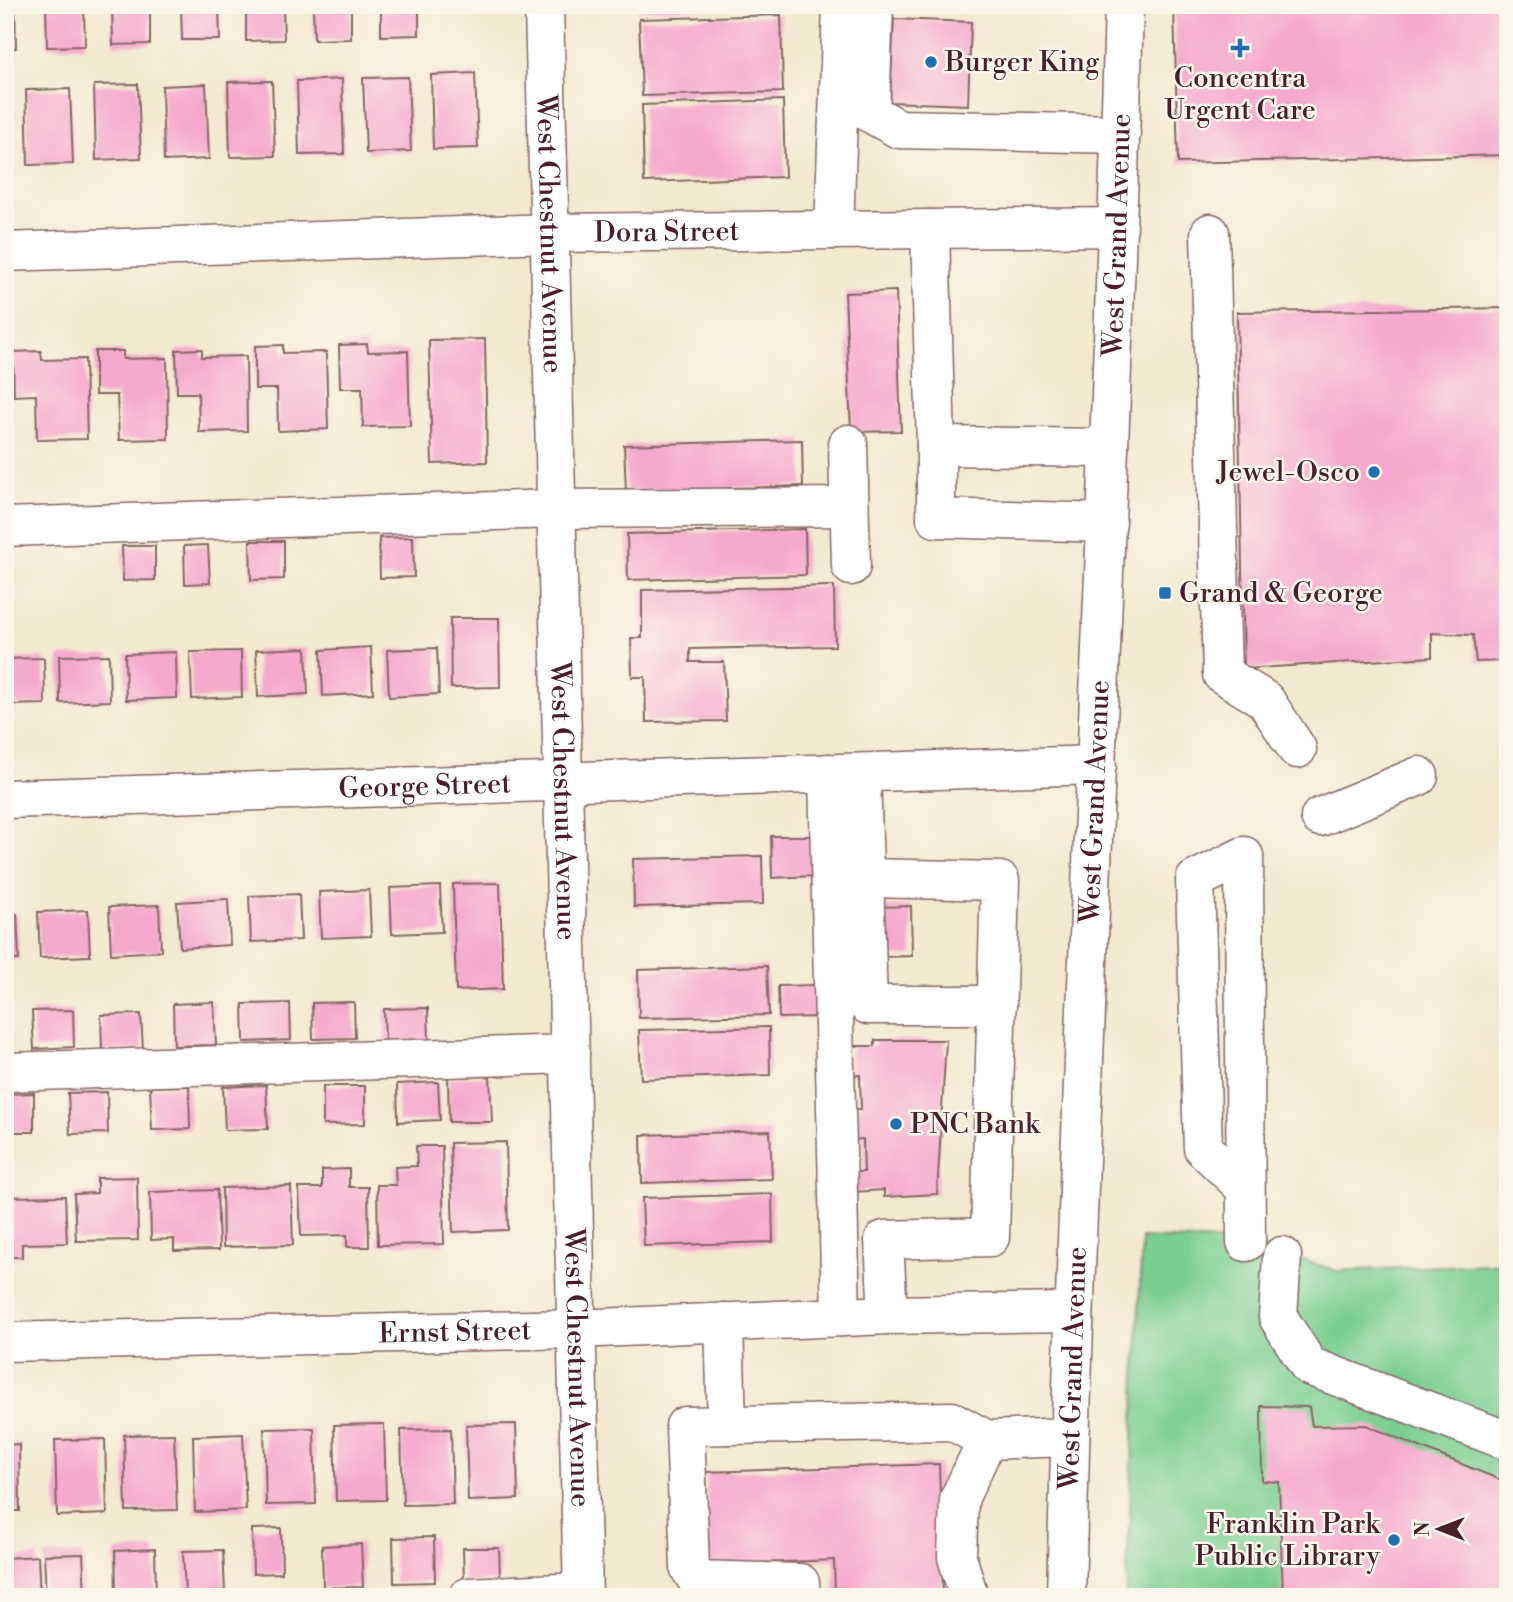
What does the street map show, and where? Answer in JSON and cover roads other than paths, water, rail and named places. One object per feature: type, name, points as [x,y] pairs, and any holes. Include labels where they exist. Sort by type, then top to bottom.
[{"type":"street","name":"West Chestnut Avenue","points":[[544,5],[583,1594]]},
{"type":"street","points":[[834,230],[842,5]]},
{"type":"street","points":[[874,5],[870,113],[898,129],[1121,134]]},
{"type":"street","name":"West Grand Avenue","points":[[1066,1597],[1072,1311],[1107,523],[1124,5]]},
{"type":"street","name":"Dora Street","points":[[5,252],[550,233],[1118,227]]},
{"type":"street","points":[[930,229],[936,518],[1107,523]]},
{"type":"street","points":[[1210,233],[1222,674],[1265,700],[1297,749]]},
{"type":"street","points":[[848,444],[851,566]]},
{"type":"street","points":[[936,446],[1109,448]]},
{"type":"street","points":[[5,527],[556,509],[848,507]]},
{"type":"street","name":"George Street","points":[[5,799],[1097,765]]},
{"type":"street","points":[[845,773],[866,878],[868,1005],[997,1005]]},
{"type":"street","points":[[841,1317],[845,773]]},
{"type":"street","points":[[1320,817],[1419,776]]},
{"type":"street","points":[[1245,1188],[1203,1148],[1195,880],[1244,856],[1246,1242]]},
{"type":"street","points":[[866,878],[1000,881],[989,1237],[884,1240],[888,1315]]},
{"type":"street","points":[[5,1072],[570,1054]]},
{"type":"street","points":[[1282,1256],[1278,1317],[1308,1367],[1508,1441]]},
{"type":"street","name":"Ernst Street","points":[[5,1342],[577,1329],[888,1315],[1072,1311]]},
{"type":"street","points":[[724,1322],[727,1425]]},
{"type":"street","points":[[801,1597],[800,1583],[697,1580],[690,1569],[685,1426],[952,1421],[986,1440],[1070,1437]]},
{"type":"street","points":[[969,1597],[957,1557],[959,1499],[986,1440]]},
{"type":"street","points":[[468,1597],[583,1594]]},
{"type":"place","name":"Concentra Urgent Care","points":[[1240,48]]},
{"type":"place","name":"Burger King","points":[[931,62]]},
{"type":"place","name":"Jewel-Osco","points":[[1374,472]]},
{"type":"place","name":"Grand & George","points":[[1165,593]]},
{"type":"place","name":"PNC Bank","points":[[896,1124]]},
{"type":"place","name":"Franklin Park Public Library","points":[[1394,1540]]}]
